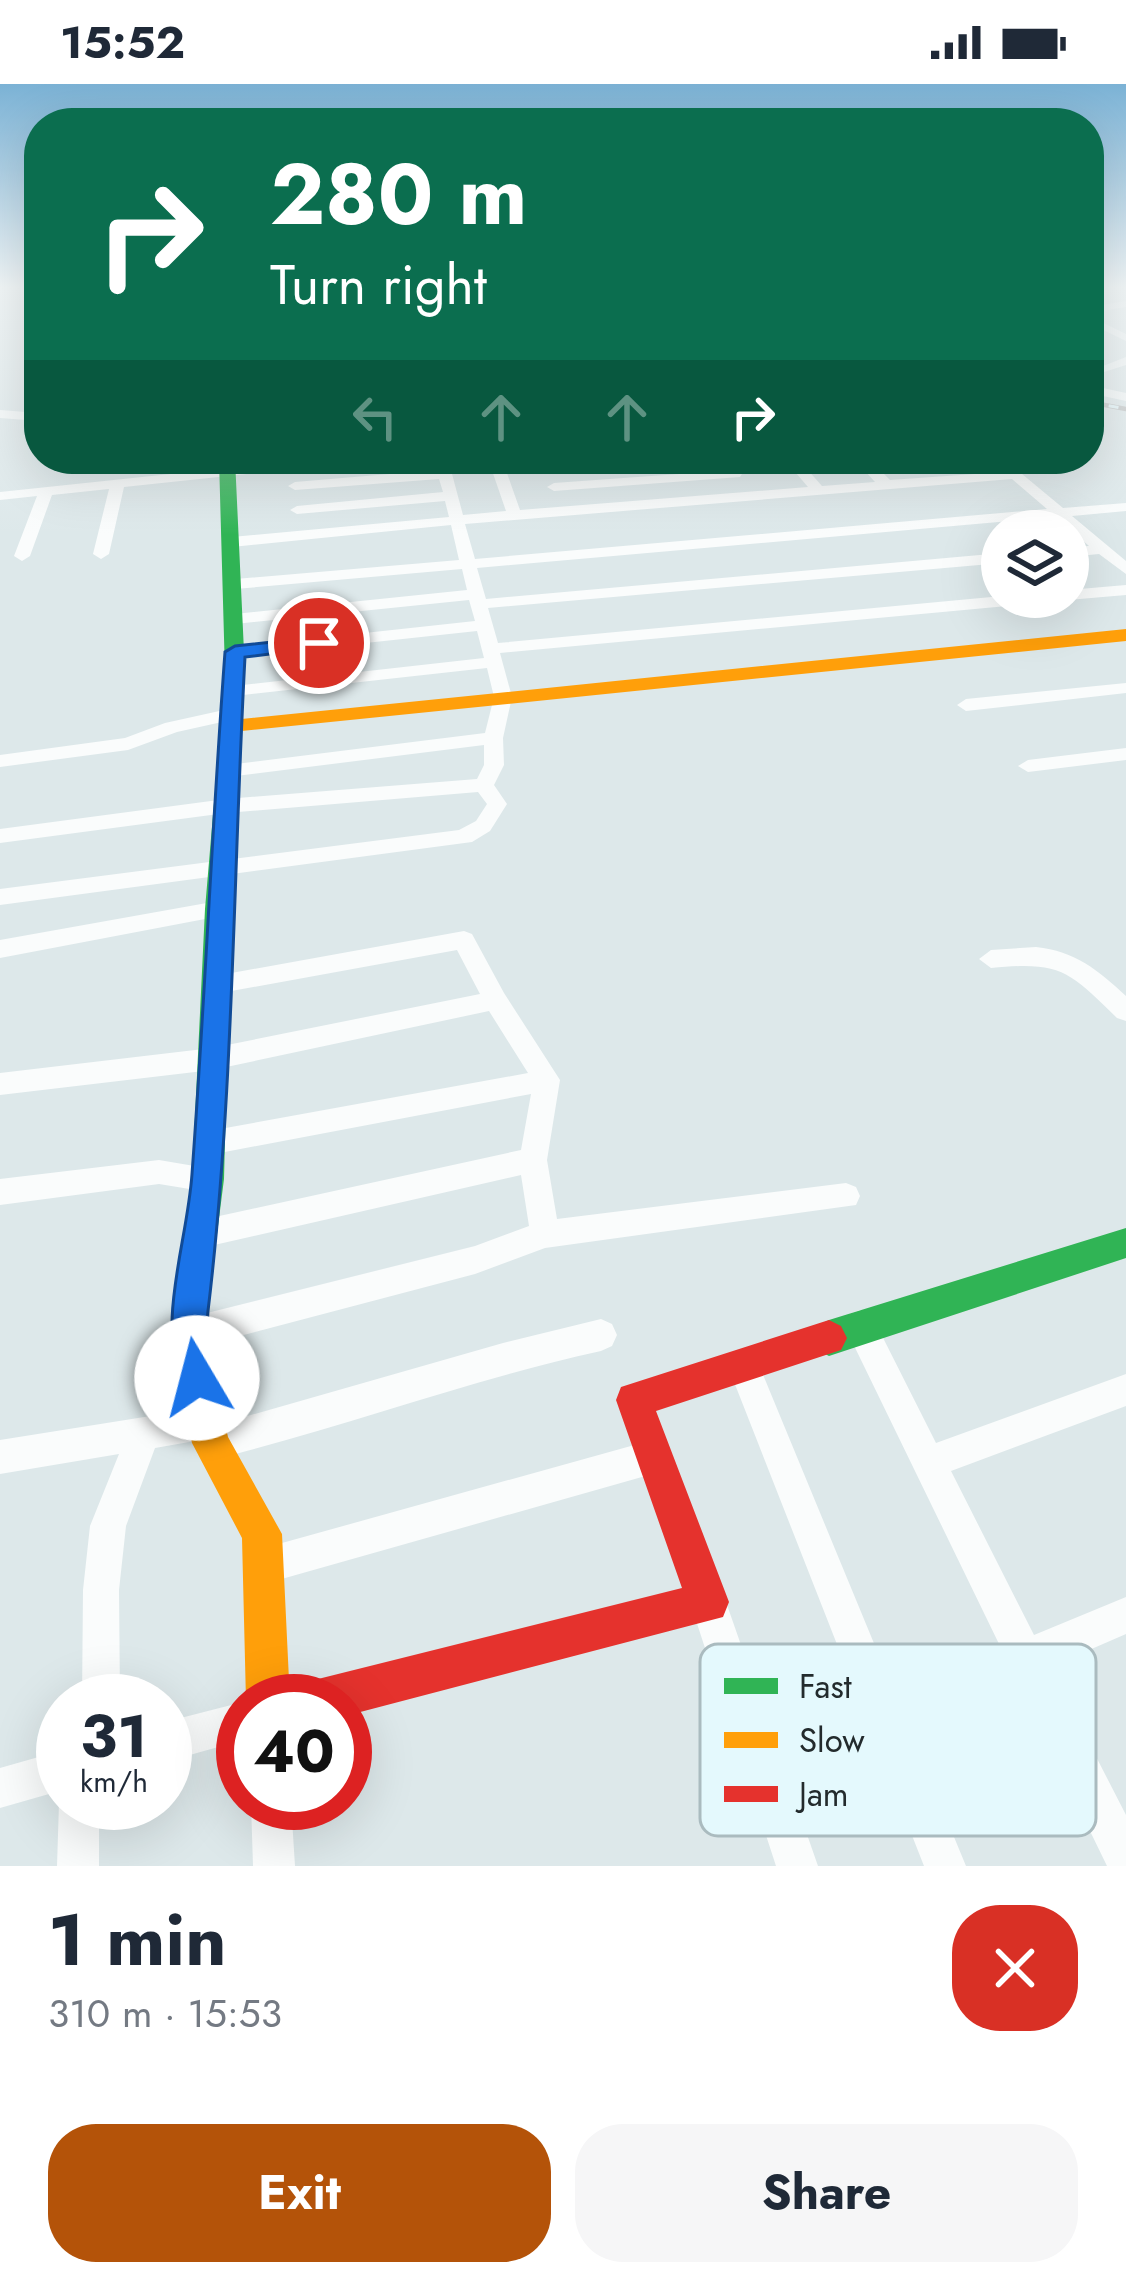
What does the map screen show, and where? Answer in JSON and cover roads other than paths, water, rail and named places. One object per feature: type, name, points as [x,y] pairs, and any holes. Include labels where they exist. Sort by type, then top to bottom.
[{"type":"street","points":[[0,496],[178,474]]},
{"type":"street","points":[[228,474],[235,584],[233,710],[218,909],[208,1179],[188,1334],[209,1433],[262,1534],[267,1674]]},
{"type":"street","points":[[294,474],[299,535]]},
{"type":"street","points":[[295,486],[384,474]]},
{"type":"street","points":[[445,474],[503,698],[493,738],[494,765],[484,785]]},
{"type":"street","points":[[500,474],[514,514]]},
{"type":"street","points":[[548,474],[564,510]]},
{"type":"street","points":[[554,487],[735,474],[757,502]]},
{"type":"street","points":[[804,474],[818,490]]},
{"type":"street","points":[[875,474],[886,485]]},
{"type":"street","points":[[948,474],[953,479]]},
{"type":"street","points":[[232,542],[564,510],[757,502],[818,490],[1015,475],[1060,510]]},
{"type":"street","points":[[101,554],[117,485]]},
{"type":"street","points":[[22,556],[45,493]]},
{"type":"street","points":[[297,510],[452,496]]},
{"type":"street","points":[[1088,510],[1126,507]]},
{"type":"street","points":[[235,584],[779,530],[981,517]]},
{"type":"street","points":[[1089,535],[1126,568]]},
{"type":"street","points":[[1089,550],[1104,549]]},
{"type":"street","points":[[235,619],[981,560]]},
{"type":"street","points":[[1089,593],[1126,590]]},
{"type":"street","points":[[0,761],[128,743],[233,710],[494,655],[981,604]]},
{"type":"street","points":[[235,652],[486,625]]},
{"type":"street","points":[[233,710],[503,698],[1126,635]]},
{"type":"street","points":[[966,705],[1126,688]]},
{"type":"street","points":[[228,771],[493,738]]},
{"type":"street","points":[[1028,766],[1126,754]]},
{"type":"street","points":[[0,836],[226,806],[484,785]]},
{"type":"street","points":[[0,898],[464,837],[483,826],[496,804],[484,785]]},
{"type":"street","points":[[0,949],[218,909]]},
{"type":"street","points":[[215,985],[464,940],[494,1000],[548,1080],[533,1160],[545,1234]]},
{"type":"street","points":[[991,959],[1046,952],[1084,971],[1126,1011]]},
{"type":"street","points":[[0,1084],[212,1060],[494,1000]]},
{"type":"street","points":[[209,1143],[548,1080]]},
{"type":"street","points":[[201,1234],[533,1160]]},
{"type":"street","points":[[0,1192],[159,1172],[208,1179]]},
{"type":"street","points":[[188,1334],[475,1260],[545,1234],[846,1196]]},
{"type":"street","points":[[722,1644],[634,1400],[1126,1243]]},
{"type":"street","points":[[860,1325],[1019,1644]]},
{"type":"street","points":[[0,1457],[145,1433],[274,1430],[538,1347],[601,1335]]},
{"type":"street","points":[[743,1364],[855,1644]]},
{"type":"street","points":[[927,1462],[1126,1390]]},
{"type":"street","points":[[101,1674],[100,1590],[108,1526],[145,1433]]},
{"type":"street","points":[[264,1565],[656,1456]]},
{"type":"street","points":[[372,1687],[708,1602]]},
{"type":"street","points":[[1059,1644],[1126,1615]]},
{"type":"street","points":[[0,1788],[36,1778]]},
{"type":"street","points":[[1096,1799],[1126,1859]]},
{"type":"street","points":[[78,1866],[79,1830]]},
{"type":"street","points":[[272,1830],[274,1866]]},
{"type":"street","points":[[787,1836],[797,1866]]},
{"type":"street","points":[[932,1836],[944,1866]]},
{"type":"railway","points":[[1104,405],[1126,409]]}]
